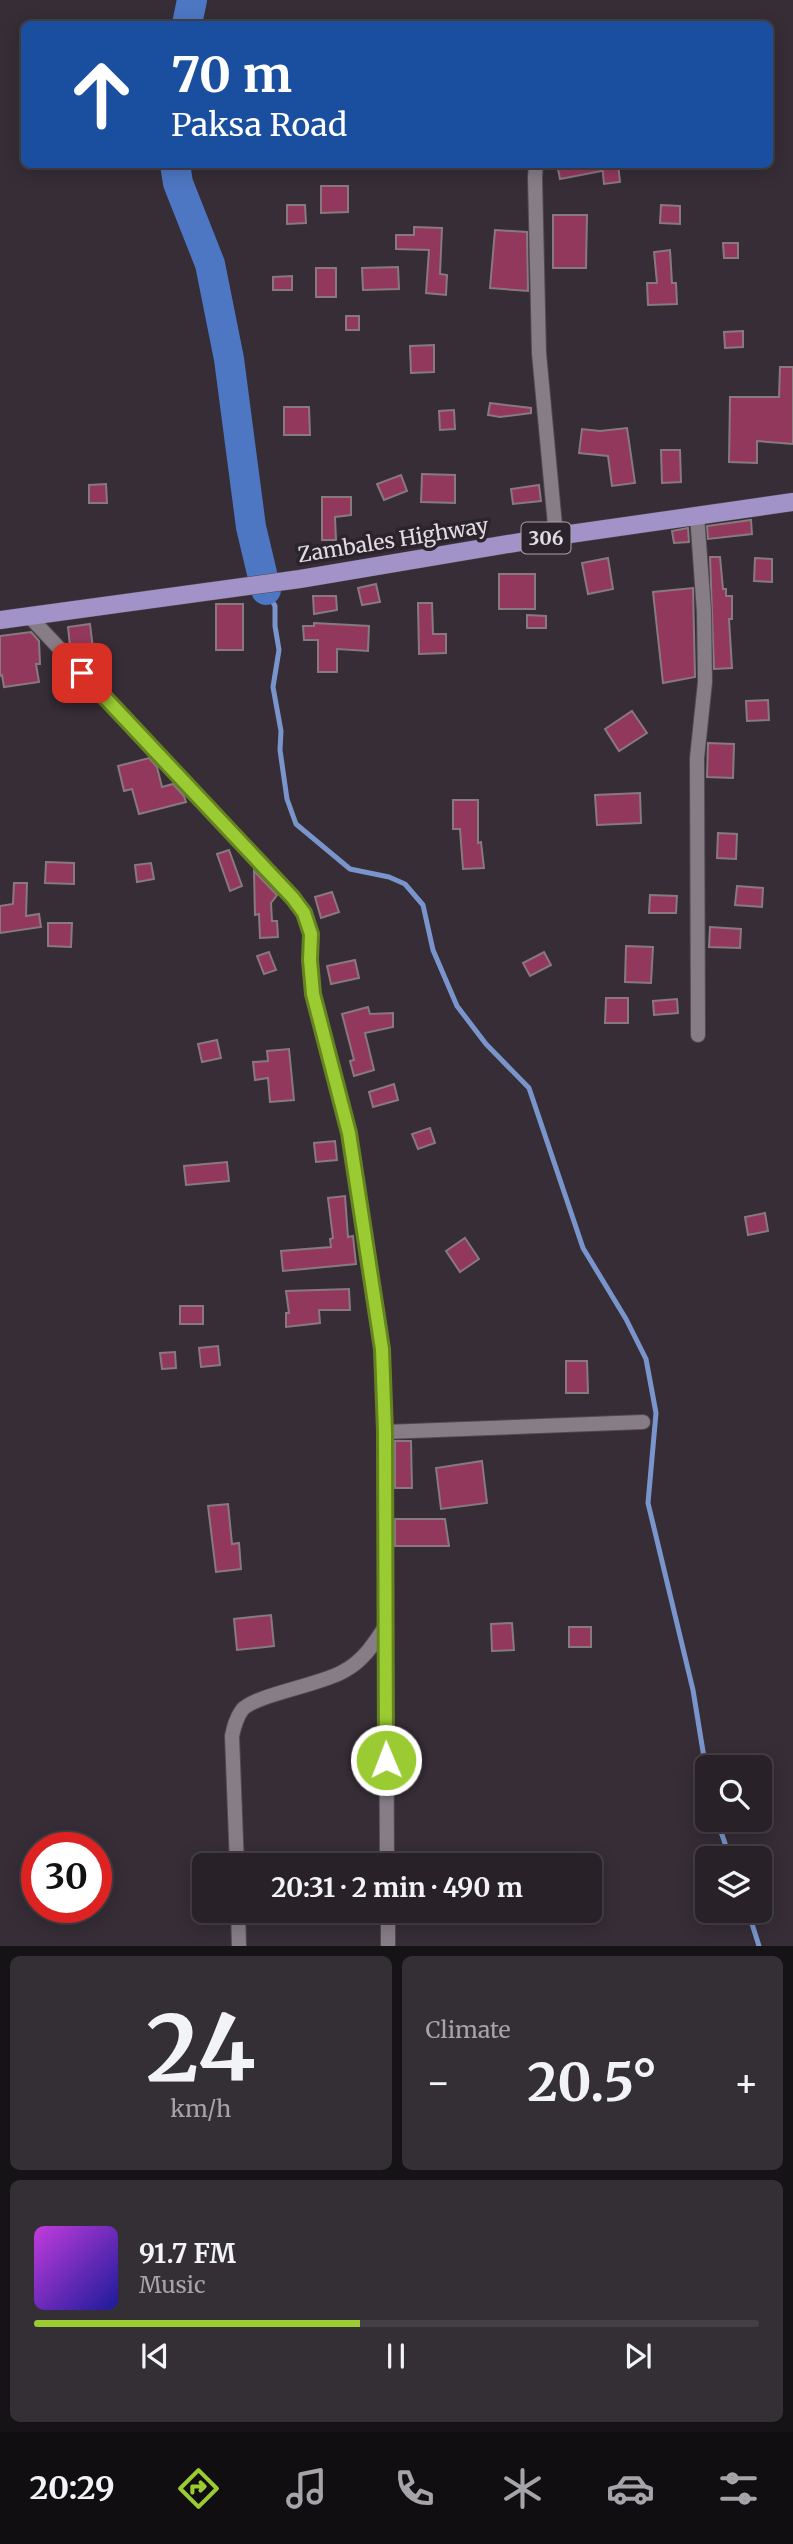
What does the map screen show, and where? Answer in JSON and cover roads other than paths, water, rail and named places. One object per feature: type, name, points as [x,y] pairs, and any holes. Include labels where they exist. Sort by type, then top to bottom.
[{"type":"main road","name":"Zambales Highway","points":[[0,620],[300,579],[556,536],[793,502]]},
{"type":"street","points":[[536,168],[539,353],[556,536]]},
{"type":"street","points":[[697,515],[704,612],[705,681],[697,758],[698,1035]]},
{"type":"street","points":[[29,616],[276,879],[304,913],[311,934],[313,994],[349,1133],[380,1336],[385,1432],[387,1853]]},
{"type":"street","points":[[385,1432],[643,1422]]},
{"type":"street","points":[[236,1853],[232,1736],[235,1722],[243,1708],[273,1695],[310,1686],[344,1672],[366,1655],[385,1627]]},
{"type":"street","points":[[238,1923],[239,1945]]},
{"type":"street","points":[[387,1923],[388,1945]]},
{"type":"waterway","points":[[188,21],[192,0]]},
{"type":"waterway","points":[[176,168],[178,183],[210,264],[229,359],[251,527],[266,590]]},
{"type":"waterway","points":[[266,590],[275,606],[279,650],[273,687],[281,731],[280,750],[287,799],[296,824],[350,869],[389,877],[405,884],[423,905],[433,950],[457,1006],[486,1044],[529,1088],[583,1248],[626,1319],[646,1359],[656,1413],[648,1503],[693,1690],[704,1755]]},
{"type":"waterway","points":[[721,1832],[726,1846]]},
{"type":"waterway","points":[[752,1923],[759,1946]]}]
